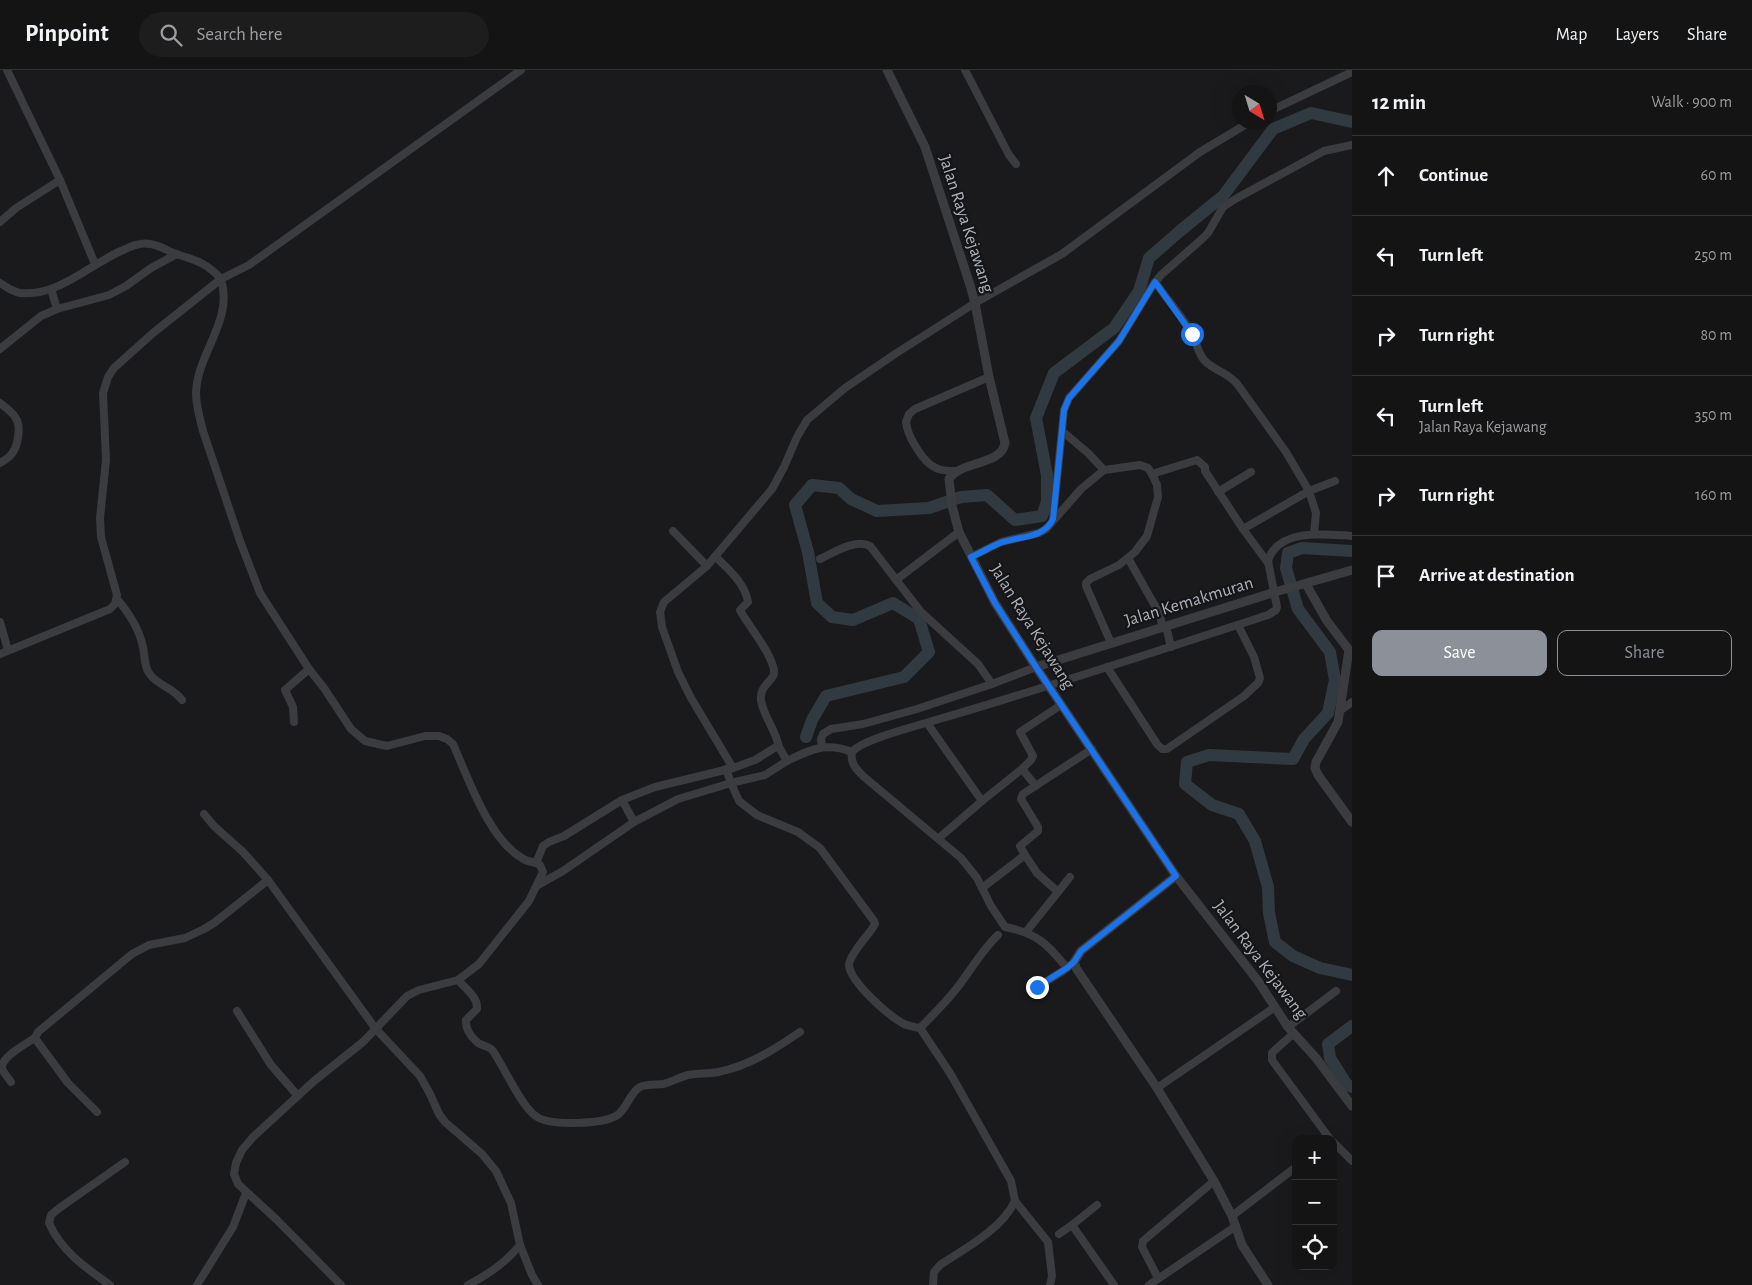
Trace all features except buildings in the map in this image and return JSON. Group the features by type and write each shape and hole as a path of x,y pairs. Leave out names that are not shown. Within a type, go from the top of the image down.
{"street":[{"path":"7,70 60,180 94,262"},
{"path":"0,654 110,609 117,599 101,537 100,518 106,460 103,393 108,377 114,368 221,279 249,266 521,70"},
{"name":"Jalan Raya Kejawang","path":"887,70 925,147 975,303 989,377 1005,443 1004,449 994,458 956,471 949,479 952,506 959,532 995,603 1036,668 1176,876 1258,981 1291,1030 1316,1058 1352,1106"},
{"path":"965,70 1004,147 1016,164"},
{"path":"1277,109 1352,72"},
{"path":"1050,1285 1052,1276 1048,1242 1014,1200 1011,1181 950,1073 920,1028 906,1024 891,1015 873,1000 852,974 849,963 875,922 820,848 798,832 757,815 739,801 730,775 678,672 662,627 660,612 664,602 715,556 772,489 797,437 807,420 818,409 844,388 975,303 1062,254 1200,152 1237,130"},
{"path":"971,557 1001,542 1039,533 1051,524 1064,410 1069,398 1119,341 1155,282 1202,239 1223,207 1317,154 1328,149 1352,145"},
{"path":"0,222 16,208 60,180"},
{"path":"0,283 19,293 51,289 80,274 94,262 139,244 150,244 202,262 212,269 221,279 224,288 224,302 219,324 200,372 196,393 198,412 216,471 250,570 260,593 309,669 351,729 365,741 387,746 425,736 447,739 453,744 484,813 497,836 523,859 538,860"},
{"path":"0,348 41,316 57,309 109,294 126,286 151,268 176,254"},
{"path":"1155,282 1190,330 1203,358 1210,365 1231,376 1286,452 1309,491 1316,513 1314,533"},
{"path":"51,289 57,309"},
{"path":"956,471 943,471 934,468 926,461 910,437 906,422 909,414 916,409 989,377"},
{"path":"0,403 16,417 18,423 18,439 14,451 10,457 0,463"},
{"path":"1062,431 1088,453 1104,470"},
{"path":"1067,968 1046,944 1026,932 1004,927 969,866 939,838 863,776 853,765 851,756 852,752 860,745 901,730 1107,667 1268,615 1276,610 1275,592 1268,563 1218,492 1205,471 1205,467 1198,460 1152,474"},
{"path":"1053,519 1064,510 1081,489 1104,470 1140,465 1148,468 1152,474 1157,485 1158,497 1151,525 1143,544 1115,568 1090,579 1086,583 1111,643"},
{"path":"1218,492 1251,472"},
{"path":"1243,528 1309,491 1335,481"},
{"path":"673,531 705,564"},
{"path":"896,580 959,532"},
{"path":"1268,563 1270,555 1285,540 1314,533 1352,536"},
{"path":"820,559 857,544 870,546 921,612 972,658 992,684"},
{"path":"715,556 735,576 747,598 748,602 740,610 762,645 774,672 763,689 761,700 779,747 787,760"},
{"path":"1128,558 1159,613 1171,645"},
{"name":"Jalan Kemakmuran","path":"1036,668 1275,592 1352,570"},
{"path":"1301,585 1350,653 1338,722 1318,756 1316,768 1318,775 1352,822"},
{"path":"117,599 129,612 133,620 142,644 147,671 160,684 176,692 182,700"},
{"path":"0,622 8,650"},
{"path":"1107,667 1157,744 1167,749 1254,689 1258,683 1260,678 1254,657 1238,625"},
{"path":"822,747 821,739 823,734 831,730 863,724 924,706 1036,668"},
{"path":"294,722 293,708 285,690 309,669"},
{"path":"1341,710 1352,702"},
{"path":"939,838 1032,760 1033,756 1020,732 1061,705"},
{"path":"927,723 982,801"},
{"path":"341,1285 277,1220 238,1184 234,1174 236,1163 242,1150 253,1137 298,1096 363,1042 374,1028 407,996 419,990 458,980 479,964 529,901 543,872 538,860 543,846 549,842 557,840 623,802 655,787 730,775 765,775 787,760 822,747 834,746 852,752"},
{"path":"538,885 563,871 632,818 730,775 779,747"},
{"path":"1058,892 1037,873 1020,846 1038,828 1021,798 1024,793 1092,749"},
{"path":"1022,769 1036,786"},
{"path":"623,802 632,818"},
{"path":"204,814 214,826 243,852 268,880 374,1028 420,1076 445,1122 482,1154 496,1171 511,1203 520,1245 538,1285"},
{"path":"982,888 1025,855"},
{"path":"1037,987 1067,968 1074,962 1081,951 1176,876"},
{"path":"1026,932 1070,877"},
{"path":"11,1082 2,1067 10,1055 35,1038 38,1032 132,954 149,945 185,938 204,929 268,880"},
{"path":"920,1028 958,988 987,946 998,935"},
{"path":"1074,962 1076,968 1157,1088 1214,1181 1232,1216 1242,1245 1268,1285"},
{"path":"458,980 477,1001 477,1009 466,1020 466,1028 479,1044 493,1051 532,1113 544,1120 590,1122 617,1116 636,1090 641,1087 664,1084 687,1076 714,1073 736,1067 776,1049 800,1032"},
{"path":"1327,1135 1272,1060 1272,1053 1291,1030 1336,991"},
{"path":"1157,1088 1275,1007"},
{"path":"236,1011 271,1065 298,1096"},
{"path":"35,1038 68,1083 97,1112"},
{"path":"1337,1146 1352,1161"},
{"path":"110,1285 78,1261 52,1232 49,1223 51,1215 58,1208 125,1162"},
{"path":"1232,1216 1292,1170"},
{"path":"1158,1278 1142,1247 1142,1241 1214,1181"},
{"path":"197,1285 233,1227 246,1193"},
{"path":"933,1285 934,1272 940,1265 1002,1222 1010,1211 1014,1200"},
{"path":"1059,1234 1096,1206"},
{"path":"1072,1225 1114,1285"},
{"path":"1149,1285 1236,1226"},
{"path":"468,1285 497,1269 520,1245"}],"waterway":[{"path":"806,737 812,720 826,696 904,677 929,652 919,619 893,603 853,620 832,617 817,603 808,552 795,505 812,485 839,488 851,499 877,511 929,508 961,497 987,495 1015,520 1042,516 1047,502 1047,475 1036,418 1054,373 1114,328 1139,291 1149,258 1223,196 1273,129 1311,113 1352,122"},
{"path":"1352,551 1302,548 1288,553 1286,568 1298,609 1330,652 1335,680 1328,713 1304,739 1293,759 1209,755 1187,762 1185,784 1212,805 1239,814 1255,841 1268,887 1269,913 1275,942 1293,956 1320,968 1352,975"},
{"path":"1352,1026 1328,1044 1330,1058 1347,1085 1352,1087"}],"route":[{"path":"1037,987 1063,972 1074,962 1081,951 1176,876 1136,818 1097,756 1046,684 995,603 971,557 1001,542 1039,533 1051,524 1064,410 1069,398 1119,341 1155,282 1192,334"}]}
